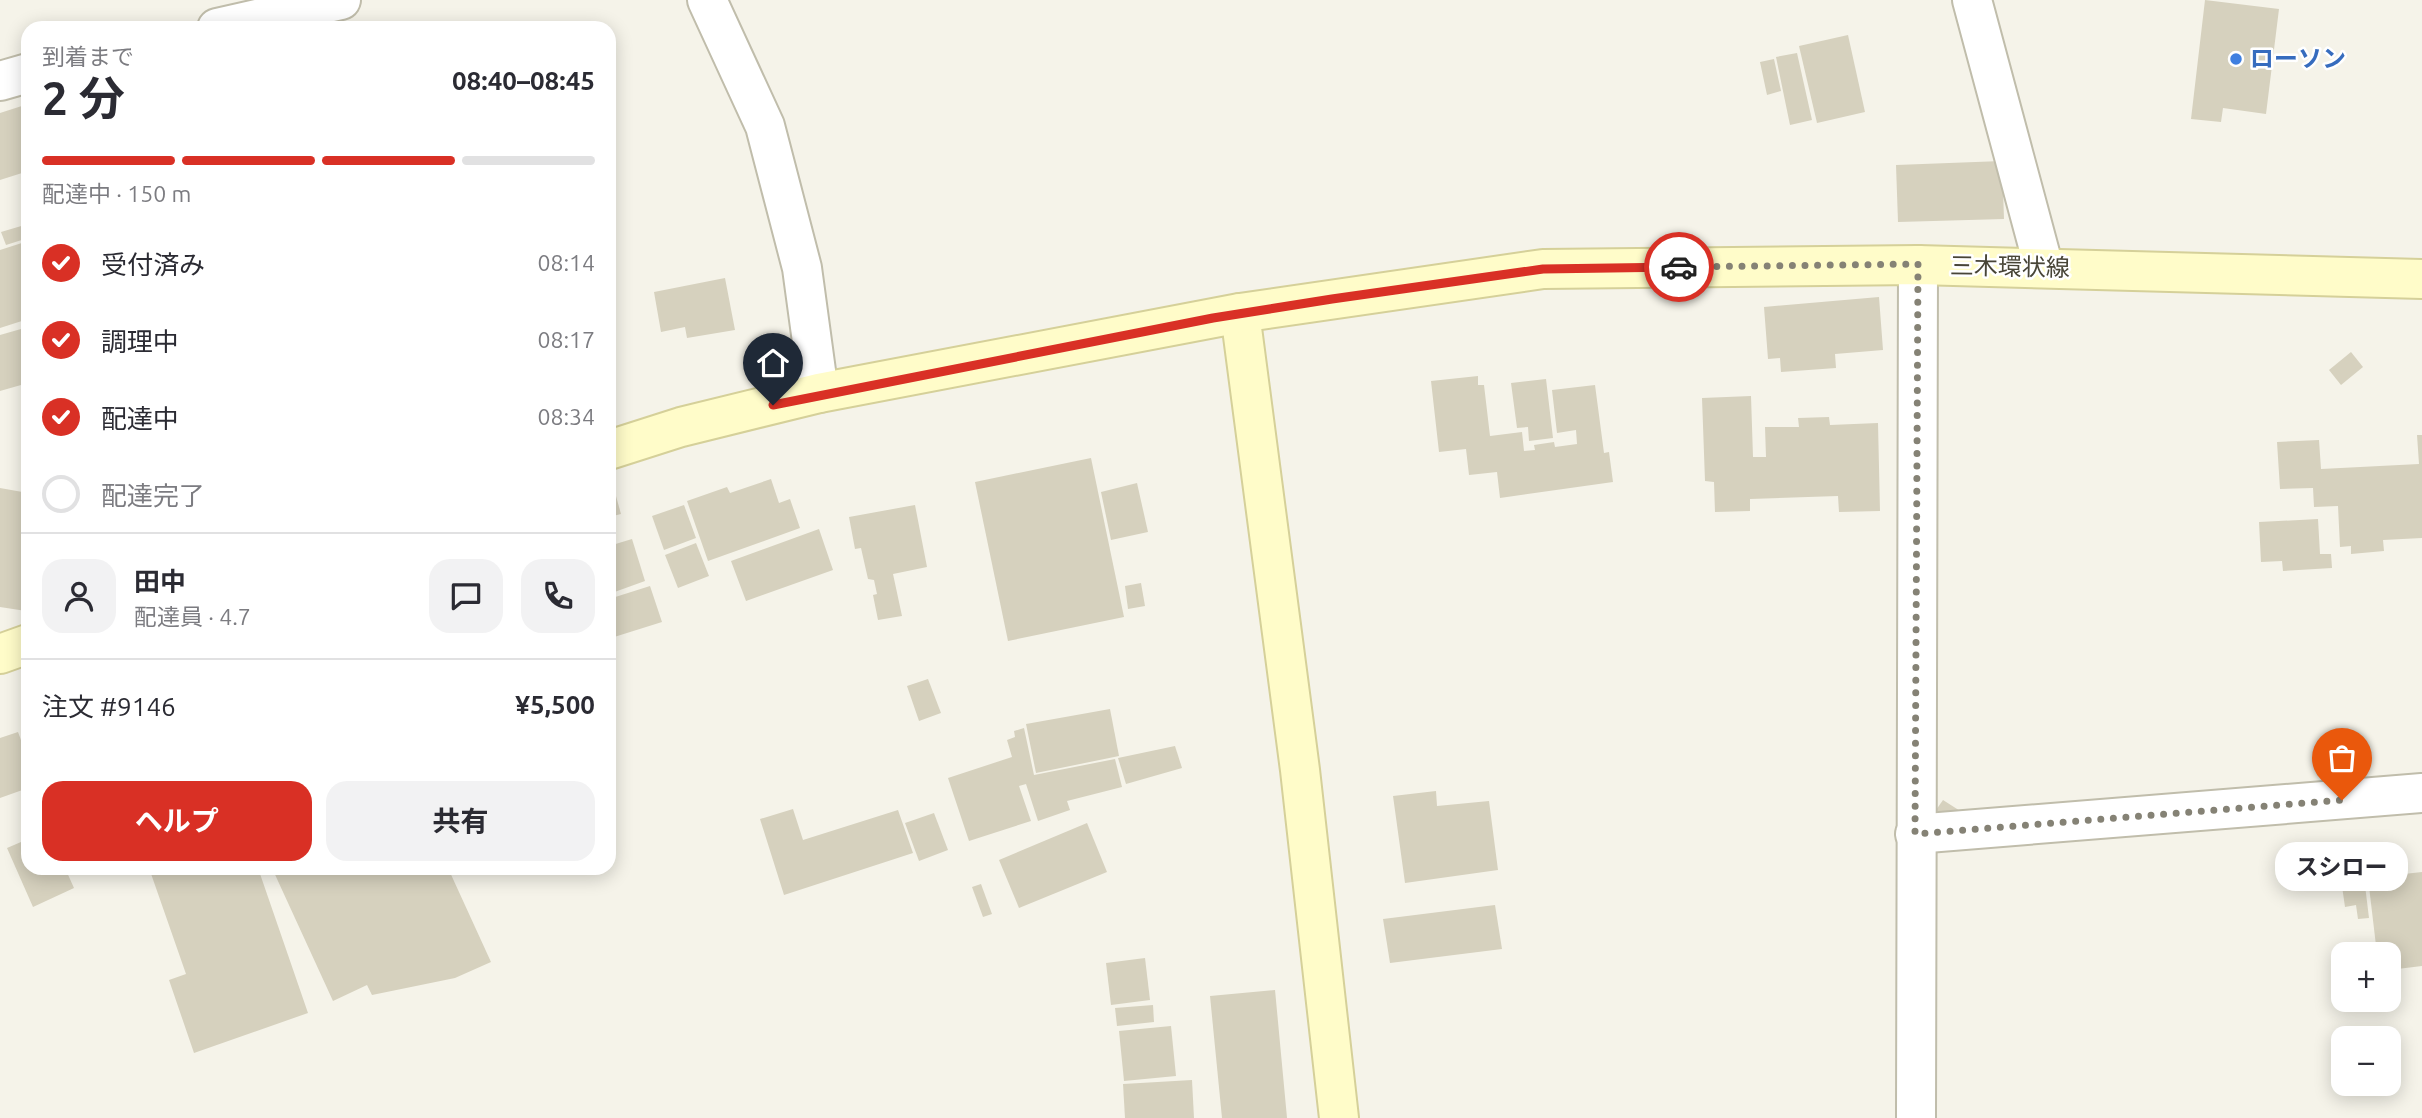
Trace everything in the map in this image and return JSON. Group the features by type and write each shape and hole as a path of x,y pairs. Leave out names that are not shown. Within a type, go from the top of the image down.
{"main road":[{"name":"三木環状線","path":"616,448 681,427 818,393 1240,313 1543,269 1918,264 2422,279"},
{"path":"1240,313 1300,770 1339,1118"},
{"path":"0,654 21,646"}],"street":[{"path":"248,21 341,0"},
{"path":"707,0 765,126 803,268 818,393"},
{"path":"1972,0 2044,268"},
{"path":"0,82 21,75"},
{"path":"1916,1118 1918,264"},
{"path":"1915,834 2422,793"}],"building":[{"name":"ローソン","path":"2205,0 2279,9 2266,114 2223,108 2221,122 2191,119"},
{"path":"1848,35 1865,112 1817,123 1799,46"},
{"path":"1797,53 1812,120 1790,125 1776,57"},
{"path":"1774,59 1781,91 1767,95 1760,62"},
{"path":"21,106 21,173 0,180 0,113"},
{"path":"2002,161 2004,219 1898,222 1896,165"},
{"path":"21,226 21,240 6,245 1,232"},
{"path":"21,243 21,321 0,328 0,250"},
{"path":"725,278 735,330 687,338 685,327 661,332 654,292"},
{"path":"1879,297 1883,350 1835,354 1836,368 1781,372 1780,358 1768,359 1764,307"},
{"path":"21,329 21,385 0,391 0,335"},
{"path":"2351,352 2363,367 2341,385 2329,370"},
{"path":"1478,376 1478,385 1484,385 1490,436 1522,432 1524,451 1535,450 1534,445 1554,442 1555,447 1577,444 1576,430 1557,433 1552,390 1595,385 1604,453 1609,452 1613,482 1500,498 1497,472 1469,475 1466,449 1439,452 1431,381"},
{"path":"1546,379 1553,438 1529,441 1528,427 1517,428 1511,383"},
{"path":"1751,396 1753,457 1766,457 1765,427 1799,427 1798,418 1829,417 1830,425 1878,423 1880,511 1839,512 1838,496 1750,499 1750,511 1715,512 1714,482 1705,481 1702,398"},
{"path":"2417,435 2422,435 2422,538 2383,540 2384,551 2351,554 2351,546 2340,547 2338,506 2314,507 2313,488 2280,489 2277,442 2319,440 2321,469 2419,464"},
{"path":"1091,458 1124,617 1008,641 975,482"},
{"path":"771,479 779,503 790,499 800,528 708,561 687,501 727,487 730,493"},
{"path":"1137,483 1148,532 1111,540 1101,492"},
{"path":"0,488 21,492 21,610 0,607"},
{"path":"616,496 621,514 616,515"},
{"path":"684,505 696,538 664,550 652,516"},
{"path":"915,505 927,567 893,574 902,616 878,620 873,595 877,594 874,580 868,579 861,548 855,549 849,517"},
{"path":"2318,519 2320,554 2331,554 2332,568 2283,571 2282,561 2261,562 2259,522"},
{"path":"819,529 833,570 746,601 731,561"},
{"path":"632,539 645,581 616,591 616,544"},
{"path":"696,543 709,576 678,588 665,555"},
{"path":"1141,583 1145,606 1128,609 1125,586"},
{"path":"650,586 662,622 616,636 616,597"},
{"path":"928,679 941,713 919,721 907,686"},
{"path":"1110,709 1119,756 1036,773 1026,724"},
{"path":"1024,728 1034,775 1115,759 1122,787 1067,801 1070,810 1038,821 1026,784 1019,786 1031,821 969,841 948,778 1012,757 1007,740 1015,737 1014,731"},
{"path":"18,732 21,740 21,790 0,798 0,738"},
{"path":"1175,746 1182,768 1126,784 1118,758"},
{"path":"1436,791 1437,806 1489,801 1498,870 1405,883 1393,796"},
{"path":"1943,800 1968,816 1961,827 1936,810"},
{"path":"793,809 803,840 898,810 913,853 784,895 760,819"},
{"path":"934,813 948,850 919,861 905,823"},
{"path":"1087,823 1107,872 1019,908 999,860"},
{"path":"21,842 21,875 68,875 74,888 33,907 7,848"},
{"path":"2422,872 2422,966 2401,969 2401,942 2376,942 2368,878"},
{"path":"151,875 260,875 308,1013 194,1053 169,980 186,974"},
{"path":"275,875 451,875 491,962 455,978 372,995 367,985 333,1001"},
{"path":"2364,877 2369,918 2358,919 2356,905 2345,907 2342,886 2346,886 2345,879"},
{"path":"981,884 992,914 983,917 972,887"},
{"path":"1495,905 1502,949 1390,963 1383,919"},
{"path":"1145,958 1150,1000 1111,1005 1106,963"},
{"path":"1275,990 1287,1118 1222,1118 1210,996"},
{"path":"1153,1005 1154,1022 1117,1026 1115,1008"},
{"path":"1171,1026 1176,1076 1124,1081 1119,1031"},
{"path":"1192,1080 1194,1118 1125,1118 1123,1084"}],"way so far":[{"path":"1679,267 1918,264 1915,834 2342,800"}],"place":[{"name":"ローソン","path":"2236,59"},
{"name":"スシロー","path":"2342,800"}],"route":[{"path":"773,405 818,393 1240,313 1543,269 1679,267"}]}
